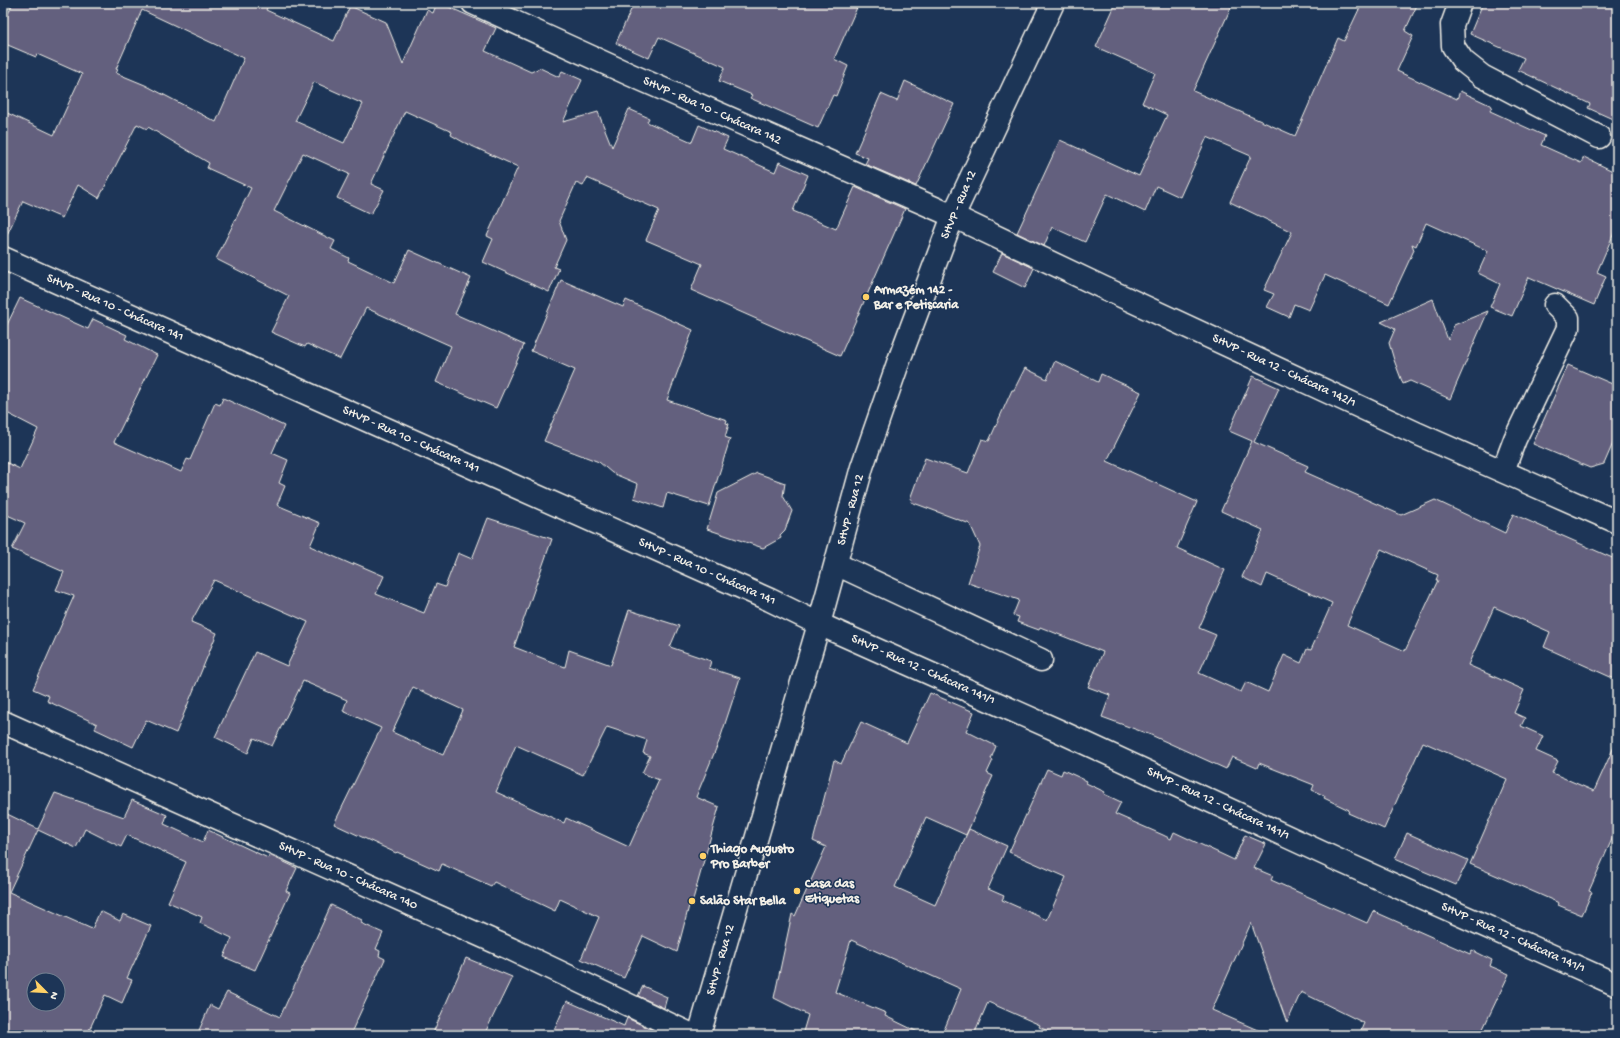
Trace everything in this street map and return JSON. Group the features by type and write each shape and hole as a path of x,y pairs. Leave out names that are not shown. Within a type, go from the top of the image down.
{"street":[{"name":"SHVP - Rua 10 - Chácara 142","path":"473,3 631,75 953,216"},
{"name":"SHVP - Rua 12","path":"699,1035 819,624 862,467 898,364 953,216 1053,3"},
{"path":"1460,3 1452,25 1453,46 1463,61 1482,76 1599,138"},
{"name":"SHVP - Rua 12 - Chácara 142/1","path":"953,216 1130,301 1416,433 1617,522"},
{"name":"SHVP - Rua 10 - Chácara 141","path":"3,258 770,600 819,624"},
{"path":"1503,471 1515,439 1568,328 1568,318 1555,305"},
{"path":"836,564 1041,660"},
{"name":"SHVP - Rua 12 - Chácara 141/1","path":"819,624 1059,731 1340,861 1617,985"},
{"name":"SHVP - Rua 10 - Chácara 140","path":"3,722 511,949 692,1035"}],"building":[{"path":"13,3 269,3 266,10 334,41 350,6 386,22 403,64 427,10 433,13 437,3 440,3 496,28 485,51 531,72 540,68 559,77 562,71 582,80 563,122 598,112 612,147 629,109 649,118 647,122 692,142 699,125 728,138 723,149 775,172 779,162 808,175 793,211 836,229 855,187 905,209 840,356 691,290 702,264 646,240 659,210 587,178 583,186 576,183 559,221 566,240 554,267 559,269 549,292 483,262 493,239 487,236 518,167 463,142 451,135 452,132 405,111 371,184 384,190 371,214 337,198 349,174 303,153 274,211 335,241 331,249 349,258 348,261 394,283 409,250 471,278 455,314 524,345 496,408 436,382 451,346 366,308 340,359 307,344 305,347 271,332 289,296 216,259 251,188 207,168 209,163 148,127 147,129 137,124 99,198 78,185 62,218 23,201 3,243 3,111 54,135 82,74 37,54 36,57 3,43 3,25","holes":["142,10 244,58 216,122 145,85 116,73 118,70 116,69","314,82 363,104 344,143 295,121"]},
{"path":"634,3 859,3 834,59 848,66 836,96 833,95 818,128 750,98 752,95 719,81 725,67 659,37 649,58 616,43"},
{"path":"1116,3 1233,3 1193,91 1295,136 1338,38 1344,41 1362,3 1418,3 1405,31 1413,36 1397,71 1457,99 1460,91 1492,106 1490,111 1545,136 1541,145 1581,163 1584,157 1617,173 1617,226 1597,272 1606,276 1594,305 1529,277 1512,316 1490,307 1500,284 1478,273 1488,251 1426,223 1416,246 1412,244 1414,250 1389,304 1325,275 1309,310 1294,304 1289,317 1267,307 1274,294 1264,290 1292,232 1230,202 1251,156 1207,137 1180,197 1156,186 1145,212 1107,194 1085,242 1052,227 1044,246 1017,233 1060,140 1139,176 1167,115 1142,103 1155,73 1096,47"},
{"path":"1483,3 1617,3 1617,121 1588,108 1590,104 1518,70 1524,58 1470,34"},
{"path":"905,81 954,104 916,186 865,164 868,158 855,153 881,94 897,101"},
{"path":"1002,253 1034,268 1025,288 993,272"},
{"path":"561,280 623,307 626,300 693,330 667,400 727,420 726,423 729,424 725,437 730,439 709,506 667,493 663,508 634,498 638,484 612,473 599,462 544,441 575,370 531,351"},
{"path":"20,298 88,329 93,319 127,335 125,339 157,355 114,442 181,472 187,459 190,460 215,403 220,405 223,398 284,426 272,453 288,460 279,483 285,486 277,505 320,523 310,546 353,565 354,563 384,576 376,594 424,613 436,584 445,587 458,553 472,559 488,518 552,539 514,647 565,667 569,650 611,665 629,610 679,626 670,647 711,661 709,668 740,678 720,739 696,797 719,807 692,903 690,902 677,952 643,936 624,978 581,959 599,917 560,899 555,911 494,882 491,886 442,864 439,871 334,824 381,728 343,711 347,700 303,681 272,746 254,738 248,753 215,737 255,652 287,666 308,622 214,580 191,622 217,633 176,733 146,720 133,747 95,729 97,724 47,701 49,696 33,689 74,596 56,590 64,572 12,549 25,523 3,513 3,461 20,469 38,429 3,411 3,333","holes":["413,687 463,710 443,755 392,732","607,727 647,740 643,753 650,756 642,773 659,780 629,847 566,818 564,823 496,792 516,745 583,775"]},
{"path":"1433,299 1448,340 1454,325 1488,311 1450,399 1410,381 1403,384 1389,343 1395,329 1381,322"},
{"path":"1055,361 1098,382 1101,374 1141,392 1107,461 1197,502 1177,548 1225,570 1199,628 1216,635 1199,673 1241,692 1246,682 1268,692 1284,655 1301,663 1307,649 1311,650 1332,603 1267,574 1262,587 1242,577 1263,530 1221,511 1252,441 1229,431 1253,376 1279,388 1254,442 1308,466 1305,472 1401,515 1435,500 1505,533 1513,514 1617,560 1617,680 1544,647 1550,632 1494,607 1468,665 1524,690 1514,713 1525,718 1521,726 1543,736 1536,751 1558,761 1552,773 1594,791 1617,740 1617,828 1589,891 1592,892 1582,915 1558,905 1559,903 1470,864 1507,779 1423,742 1384,829 1348,813 1349,810 1324,798 1325,796 1312,790 1314,785 1259,763 1257,768 1232,757 1226,769 1151,735 1102,717 1110,695 1088,687 1103,652 1040,627 1039,630 1017,622 1019,617 1013,615 1019,600 968,583 980,546 970,524 911,502 912,499 910,499 925,458 968,473 982,439 989,441 1012,390 1014,390 1025,368 1047,379","holes":["1381,549 1438,575 1436,580 1438,580 1405,651 1347,625"]},
{"path":"1568,365 1617,386 1617,434 1604,464 1590,468 1533,444"},
{"path":"757,473 785,483 783,496 792,511 785,530 780,535 781,538 763,548 707,529 718,493"},
{"path":"930,693 974,712 966,731 996,746 991,759 993,760 987,773 993,776 966,835 926,817 895,887 935,905 969,829 1007,846 988,889 1004,896 1002,900 1047,920 1066,877 1009,852 1047,769 1061,775 1063,770 1087,781 1086,783 1121,802 1115,814 1171,839 1174,832 1234,860 1245,835 1266,844 1254,868 1273,876 1271,880 1367,923 1373,911 1470,954 1472,950 1492,960 1490,966 1509,974 1480,1035 1359,1035 1364,1023 1301,992 1287,1023 1251,923 1212,1010 1269,1035 1057,1035 1039,1027 1040,1025 988,1002 974,1035 942,1035 961,989 851,940 835,992 886,1013 885,1016 924,1035 802,1035 808,1015 774,998 792,914 795,916 826,847 813,841 834,760 841,764 861,722 907,743"},
{"path":"55,793 124,817 132,800 167,815 164,824 203,842 208,830 268,858 269,855 297,868 286,891 290,893 255,970 224,957 232,938 200,923 202,917 168,902 186,862 127,835 121,847 85,829 76,848 38,830 9,892 92,929 100,911 120,921 123,914 151,926 127,978 132,980 122,1003 105,995 87,1035 3,1035 3,812 38,829"},
{"path":"1407,833 1468,860 1456,885 1395,859"},
{"path":"331,905 362,920 361,923 383,933 376,949 380,951 379,956 385,959 350,1035 197,1035 210,1005 218,1009 227,992 280,1017"},
{"path":"466,958 512,977 484,1035 432,1035"},
{"path":"643,986 667,997 664,1008 638,996"},
{"path":"567,1001 624,1026 627,1018 657,1032 655,1035 552,1035"}],"place":[{"name":"Armazém 142 - Bar e Petiscaria","path":"866,297"},
{"name":"Thiago Augusto Pro Barber","path":"703,856"},
{"name":"Casa das Etiquetas","path":"797,891"},
{"name":"Salão Star Bella","path":"692,901"}]}
